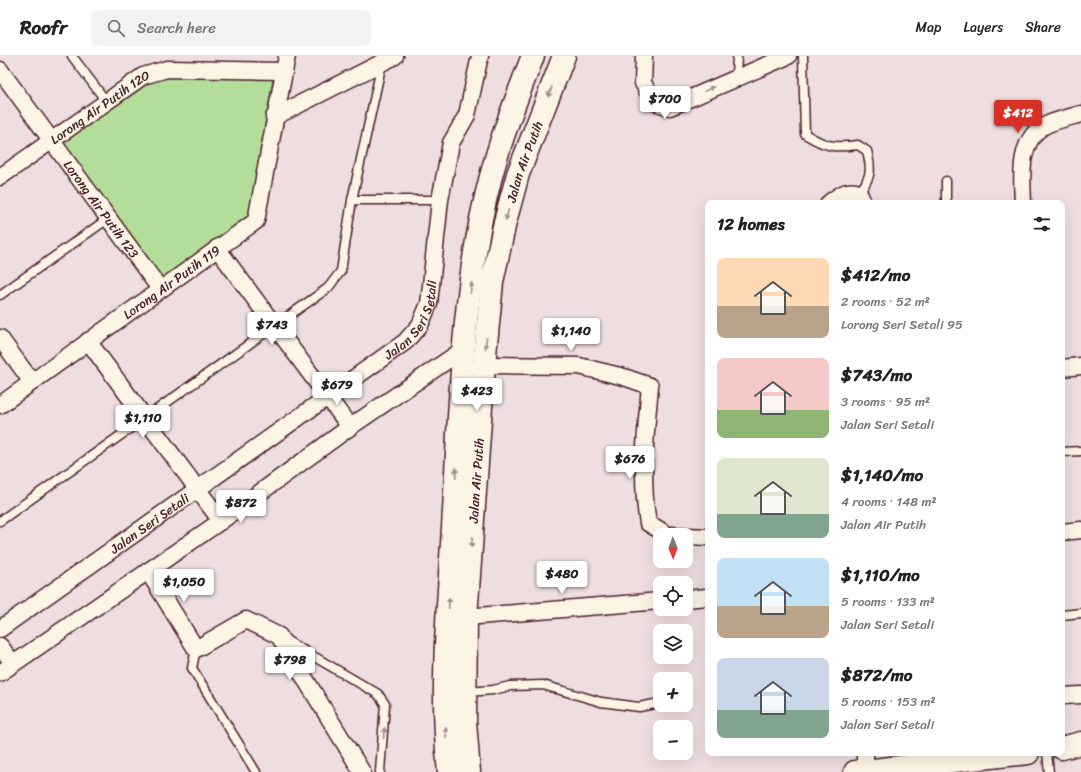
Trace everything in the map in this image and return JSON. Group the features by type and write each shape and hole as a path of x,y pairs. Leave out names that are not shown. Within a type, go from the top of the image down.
{"street":[{"name":"Jalan Seri Setali","path":"0,629 404,342 420,325 429,304 440,200 452,143 467,115 480,56"},
{"path":"516,56 522,84"},
{"name":"Jalan Air Putih","path":"449,772 445,724 448,617 464,349 479,227 490,180 503,135 533,56"},
{"name":"Jalan Air Putih","path":"469,772 466,750 464,692 466,617 484,365 492,282 505,222 518,174 564,56"},
{"path":"644,56 642,82 654,102 670,107 736,77 788,56"},
{"path":"274,117 387,58"},
{"name":"Lorong Air Putih 120","path":"0,177 143,76 167,69 285,64"},
{"name":"Lorong Air Putih 119","path":"0,405 256,221 285,64"},
{"name":"Lorong Air Putih 123","path":"0,70 160,289"},
{"path":"1023,200 1022,164 1027,146 1033,135 1042,128 1055,122 1081,114"},
{"path":"834,200 847,191 861,198"},
{"path":"217,248 350,427"},
{"path":"0,338 32,382"},
{"path":"88,341 220,521"},
{"path":"0,673 220,521 350,427 464,349"},
{"path":"484,365 578,366 624,377 650,386 644,458 644,499 648,523 657,528"},
{"path":"1065,368 1081,366"},
{"path":"1065,532 1081,530"},
{"path":"693,536 705,537"},
{"path":"148,571 196,649 246,620 279,636 362,772"},
{"path":"693,598 705,597"},
{"path":"466,617 653,602"},
{"path":"0,646 13,663"},
{"path":"1065,696 1081,695"},
{"path":"1065,747 1081,744"},
{"path":"862,765 986,756"}],"lane":[{"path":"72,56 106,101"},
{"path":"736,77 737,56"},
{"path":"803,56 805,134 820,144 836,148 858,145 867,151 871,168 861,198"},
{"path":"0,521 144,417 328,288 341,272 352,200 387,58"},
{"path":"946,180 946,200"},
{"path":"352,200 440,200"},
{"path":"0,294 108,218"},
{"path":"1065,452 1081,450"},
{"path":"1065,615 1081,613"},
{"path":"279,636 378,694 385,704 380,772"},
{"path":"196,649 192,668 256,772"},
{"path":"464,692 493,690 510,686 543,686 601,702 639,707 653,704"},
{"path":"1047,756 1049,772"}],"green space":[{"path":"156,78 273,78 249,216 160,280 62,144"}]}
